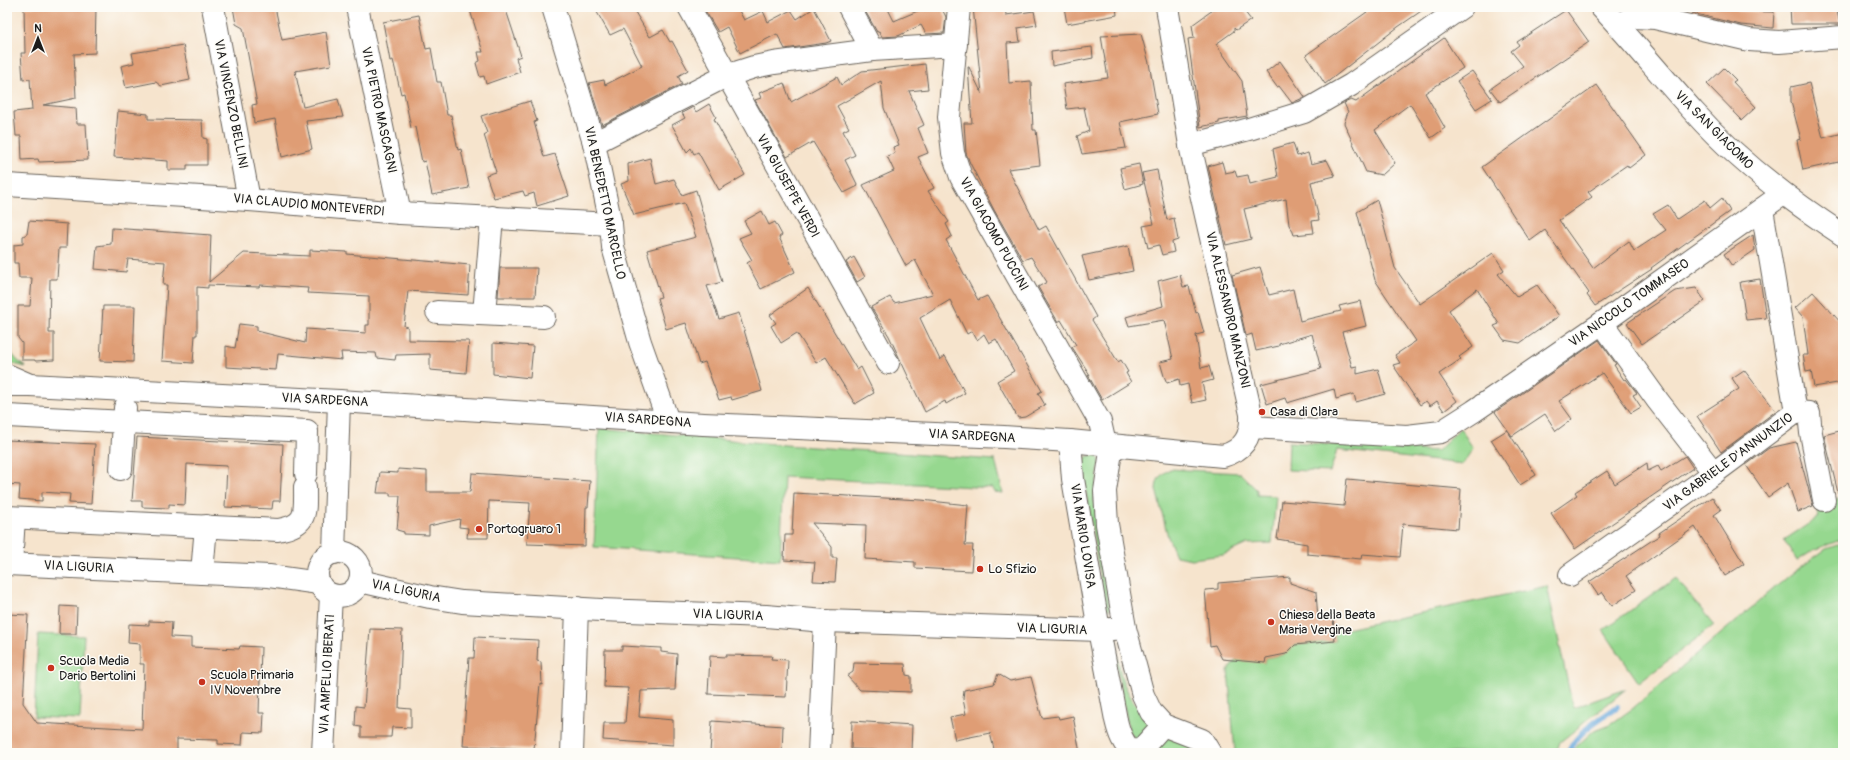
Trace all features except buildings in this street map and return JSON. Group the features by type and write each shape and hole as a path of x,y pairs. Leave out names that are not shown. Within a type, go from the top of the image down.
{"street":[{"name":"VIA VINCENZO BELLINI","path":"213,7 249,200"},
{"name":"VIA PIETRO MASCAGNI","path":"357,7 400,213"},
{"name":"VIA BENEDETTO MARCELLO","path":"553,7 594,143 611,224 612,247 640,342 668,421"},
{"name":"VIA GIUSEPPE VERDI","path":"689,7 726,76 888,363"},
{"path":"849,7 872,50"},
{"name":"VIA GIACOMO PUCCINI","path":"959,7 950,117 953,153 961,177 1100,422 1108,444"},
{"name":"VIA ALESSANDRO MANZONI","path":"1167,7 1190,145 1247,393 1252,427"},
{"path":"1190,145 1304,112 1351,85 1462,7"},
{"name":"VIA SAN GIACOMO","path":"1601,7 1618,24 1694,113 1743,161 1783,194 1843,235"},
{"path":"1618,24 1634,17 1655,18 1749,40 1780,42 1843,36"},
{"path":"594,143 726,76 774,63 872,50 956,46"},
{"name":"VIA CLAUDIO MONTEVERDI","path":"7,185 249,200 400,213 611,224"},
{"name":"VIA NICCOLÒ TOMMASEO","path":"1252,427 1407,436 1441,432 1602,323 1783,194"},
{"name":"VIA GABRIELE D'ANNUNZIO","path":"1570,575 1714,473 1796,412 1762,209"},
{"path":"484,314 492,217"},
{"path":"437,312 544,317"},
{"path":"1602,323 1658,401 1714,473"},
{"name":"VIA SARDEGNA","path":"7,375 30,385"},
{"name":"VIA SARDEGNA","path":"7,385 339,401 668,421 1070,441 1223,456 1234,453 1243,445 1252,427"},
{"path":"121,469 126,390"},
{"path":"334,553 339,401"},
{"path":"1796,412 1809,413 1811,433 1824,500"},
{"path":"7,416 307,431 304,516 298,524 289,528 278,530 11,517 9,564"},
{"name":"VIA MARIO LOVISA","path":"1070,441 1073,479 1098,630 1119,733 1128,748 1134,753"},
{"name":"VIA MARIO LOVISA","path":"1108,444 1105,508 1125,628 1143,695 1151,712 1163,725 1202,740 1210,753"},
{"path":"202,573 206,526"},
{"path":"334,553 347,554 357,562 362,574 360,581 357,588 345,596 325,589 317,572 318,565 327,555 334,553"},
{"name":"VIA LIGURIA","path":"9,564 268,576 325,589"},
{"name":"VIA LIGURIA","path":"360,581 430,597 462,602 601,610 766,616 825,621 1098,630"},
{"name":"VIA AMPELIO IBERATI","path":"323,753 325,589"},
{"path":"572,753 577,608"},
{"path":"818,753 825,621"},
{"path":"1098,630 1125,628"},
{"path":"1145,753 1146,744 1163,725"}],"green space":[{"path":"7,340 13,355 26,367 14,364 7,358"},
{"path":"599,428 785,445 995,460 1003,493 994,492 993,488 784,477 780,560 594,547"},
{"path":"1460,428 1473,448 1463,464 1337,450 1330,472 1288,470 1289,442 1438,451"},
{"path":"1096,455 1100,460 1094,500 1110,609 1105,610 1082,467 1083,460 1088,456"},
{"path":"1170,469 1240,473 1257,490 1257,495 1276,496 1272,543 1247,544 1223,555 1192,559 1176,556 1168,537 1156,489 1157,482 1160,477"},
{"path":"1843,496 1843,539 1814,550 1797,561 1784,540 1819,517 1817,508"},
{"path":"1843,543 1843,753 1573,753 1573,750 1592,732 1608,726 1632,709 1790,575 1826,549"},
{"path":"1676,578 1714,625 1639,683 1603,630"},
{"path":"1547,586 1573,708 1626,689 1560,742 1556,753 1235,753 1228,670 1241,655 1265,663 1266,658 1286,654 1295,645 1335,641 1334,626 1346,629"},
{"path":"38,634 84,636 80,719 34,717"},
{"path":"1110,634 1114,635 1121,675 1127,690 1140,711 1156,730 1140,746 1129,731"},
{"path":"1163,735 1197,747 1196,753 1159,753 1156,745"}],"waterway":[{"path":"1568,753 1582,733 1617,707"}],"place":[{"name":"Casa di Clara","path":"1262,412"},
{"name":"Portogruaro 1","path":"479,529"},
{"name":"Lo Sfizio","path":"980,569"},
{"name":"Chiesa della Beata Maria Vergine","path":"1271,622"},
{"name":"Scuola Media Dario Bertolini","path":"51,668"},
{"name":"Scuola Primaria IV Novembre","path":"202,682"}]}
